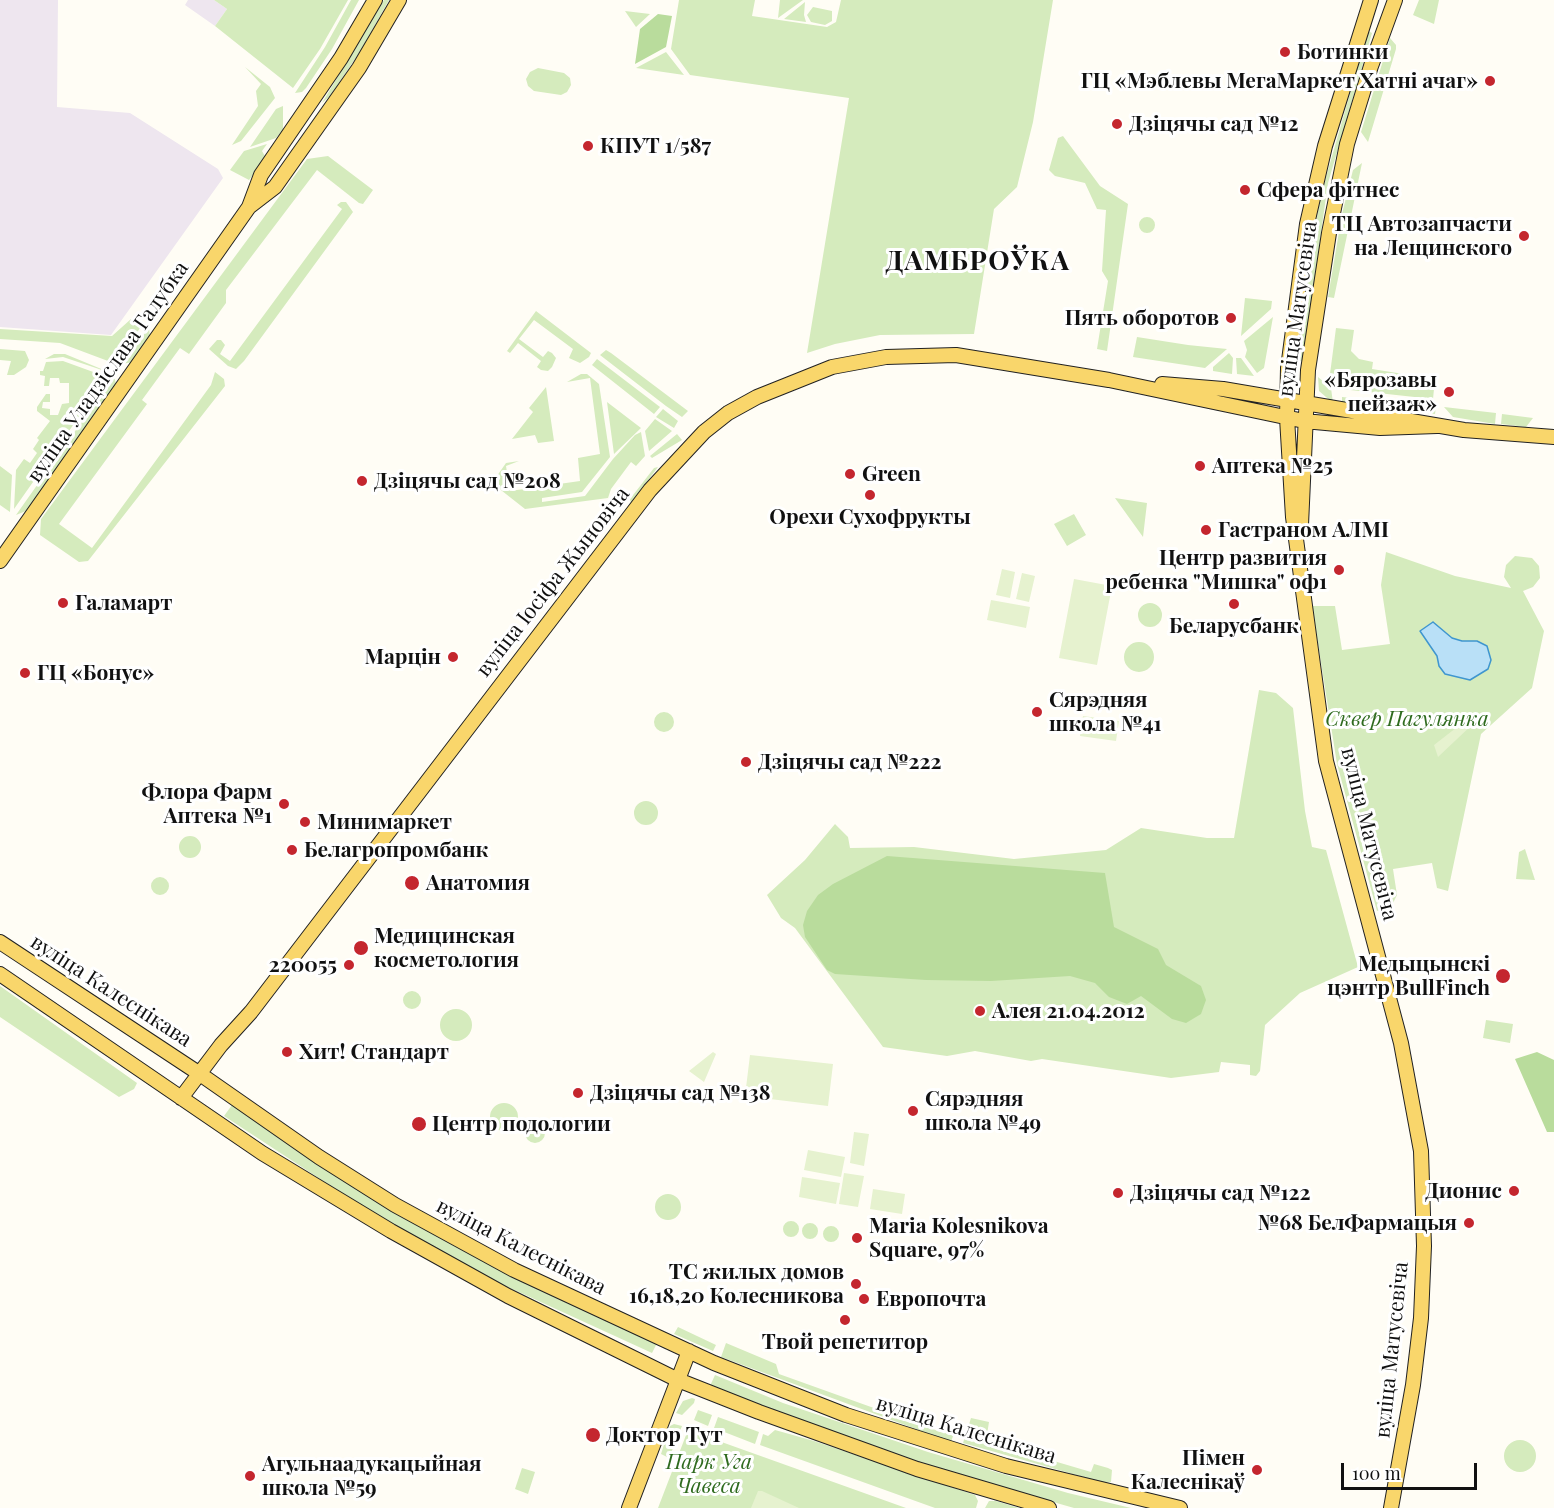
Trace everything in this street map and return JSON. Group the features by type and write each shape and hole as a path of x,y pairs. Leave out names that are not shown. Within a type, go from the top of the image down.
{"main road":[{"name":"вуліца Уладзіслава Галубка","path":"0,561 249,207 261,175 341,58 375,0"},
{"name":"вуліца Уладзіслава Галубка","path":"249,207 275,187 359,68 399,0"},
{"name":"вуліца Матусевіча","path":"1371,0 1329,135 1307,224 1288,368 1287,418 1293,518 1314,687 1326,761 1406,1061 1421,1151 1424,1246 1421,1318 1413,1385 1391,1508"},
{"name":"вуліца Матусевіча","path":"1300,561 1304,421 1308,370 1337,191 1364,87 1395,0"},
{"name":"вуліца Іосіфа Жыновіча","path":"181,1098 251,1011 650,490 718,420 757,397 814,372 886,357 956,355 1109,380 1304,421 1380,428 1437,426"},
{"name":"вуліца Іосіфа Жыновіча","path":"1109,380 1223,389 1437,426"},
{"path":"1437,426 1496,434 1554,437"},
{"name":"вуліца Калеснікава","path":"0,942 200,1074 319,1157 395,1205 514,1270 773,1388 846,1415 1006,1466 1180,1508"},
{"path":"0,974 262,1153 391,1231 508,1296 678,1380 865,1451 986,1491 1049,1508"},
{"path":"629,1508 689,1351"}],"shaded area":[{"path":"0,0 58,0 57,107 130,113 218,169 223,178 111,335 0,327"},
{"path":"188,0 214,0 227,9 215,26 185,5"}],"green space":[{"path":"214,0 348,0 320,49 293,88 215,26 227,9"},
{"path":"351,0 359,0 332,49 306,88 302,92 295,93 325,47"},
{"path":"384,0 389,0 361,50 330,96 322,103"},
{"path":"679,0 755,0 752,16 827,27 836,22 841,0 1053,0 1033,122 1017,187 994,209 974,334 880,335 835,344 807,353 849,98 690,75 671,49"},
{"path":"780,0 803,0 778,18"},
{"path":"1419,0 1439,0 1434,24 1413,15"},
{"path":"805,2 806,22 784,19"},
{"path":"813,7 832,11 832,21 825,25 811,22 807,15"},
{"path":"625,11 650,14 636,27"},
{"path":"658,14 672,16 666,47 635,64 640,29"},
{"path":"1368,31 1372,33 1328,183 1303,361 1298,361 1312,242 1322,191"},
{"path":"1390,38 1396,45 1396,49 1368,142 1361,132"},
{"path":"666,52 684,75 636,68"},
{"path":"245,67 270,87 275,98 241,141 232,145 258,106 256,91 261,84"},
{"path":"538,68 564,73 570,78 571,85 567,92 561,95 534,91 528,86 526,79 530,72"},
{"path":"283,106 283,130 276,138 250,147 276,109"},
{"path":"1063,136 1100,186 1128,204 1107,351 1097,349 1108,281 1102,271 1106,210 1097,209 1085,183 1055,176 1049,170 1058,138"},
{"path":"267,144 262,151 266,158 249,180 230,170 244,151"},
{"path":"328,156 373,190 363,204 359,203 317,170 226,290 226,303 189,354 180,348 142,400 147,404 59,524 92,548 211,385 215,372 224,379 225,386 88,561 79,562 40,535 41,519 307,159"},
{"path":"1362,163 1334,298 1328,297 1342,214 1353,170"},
{"path":"346,202 353,212 244,361 236,369 228,366 209,349 217,340 221,340 225,345 220,354 230,361 342,209 337,205"},
{"path":"1147,217 1155,225 1147,233 1139,225"},
{"path":"1245,298 1272,301 1271,309 1241,336"},
{"path":"536,311 591,353 589,357 580,363 569,358 573,349 534,320 519,339 543,357 548,351 552,353 556,358 552,367 548,371 541,370 537,367 541,361 518,343 510,353 507,351"},
{"path":"1273,317 1264,368 1257,373 1245,357 1247,350 1244,341"},
{"path":"131,319 142,325 116,364 60,343 0,339 0,329 112,336"},
{"path":"149,327 150,338 133,362 122,364"},
{"path":"1336,328 1354,330 1351,351 1359,359 1373,362 1372,369 1435,379 1433,399 1341,389 1330,374"},
{"path":"1137,337 1227,349 1205,368 1133,357"},
{"path":"0,349 25,351 29,360 26,367 14,375 7,375 11,361 0,360"},
{"path":"606,350 688,411 682,417 666,406 600,355"},
{"path":"1229,353 1233,358 1232,374 1213,371 1213,367"},
{"path":"54,354 65,354 111,373 63,357 45,359"},
{"path":"1236,358 1241,358 1254,376 1237,374"},
{"path":"597,359 660,407 654,414 592,365"},
{"path":"63,361 107,377 14,509 16,470 24,459 30,463 37,453 33,449 39,440 37,438 50,421 37,411 37,407 46,394 50,394 50,402 43,402 42,408 50,409 50,415 58,415 62,404 69,403 69,383 60,383 59,378 50,378 49,386 44,386 45,376 40,375 46,362"},
{"path":"581,374 587,374 599,384 610,457 582,492 542,498 542,502 585,496 613,459 635,435 641,432 645,456 636,466 631,462 611,489 608,498 525,509 492,483 506,463 519,461 506,466 510,491 580,481 578,458 600,454 590,378 567,382"},
{"path":"114,376 116,384 26,511 16,515"},
{"path":"1318,377 1331,388 1333,403 1319,391"},
{"path":"546,387 554,441 538,443 535,435 512,439 533,412 529,408"},
{"path":"1342,397 1436,406 1435,414 1342,405"},
{"path":"607,402 641,428 614,454"},
{"path":"1444,407 1496,413 1495,424 1453,417"},
{"path":"663,409 678,421 674,428 656,417"},
{"path":"1502,414 1533,418 1526,427 1501,424"},
{"path":"655,419 672,431 649,451 645,431"},
{"path":"677,434 682,440 652,458 650,456"},
{"path":"0,466 12,475 10,512 0,505"},
{"path":"658,467 631,503 630,499 654,468"},
{"path":"1115,498 1147,503 1143,537"},
{"path":"1074,514 1086,535 1067,546 1054,524"},
{"name":"Сквер Пагулянка","path":"1386,552 1455,576 1511,588 1504,577 1506,565 1515,556 1532,558 1539,566 1540,578 1533,587 1523,591 1544,631 1532,688 1481,734 1448,891 1437,888 1432,863 1393,869 1397,895 1391,907 1377,911 1337,764 1312,606 1335,606 1342,650 1390,644 1381,585"},
{"path":"1002,569 1015,572 1010,598 996,595"},
{"path":"1022,573 1035,576 1029,602 1016,599"},
{"path":"1074,579 1112,586 1097,665 1059,658"},
{"path":"991,600 1030,607 1026,628 987,620"},
{"path":"1150,603 1155,604 1161,610 1161,620 1155,626 1150,627 1145,626 1139,620 1138,615 1139,610 1145,604"},
{"path":"1139,642 1150,646 1154,657 1150,668 1139,672 1128,668 1124,657 1128,646"},
{"path":"1259,690 1276,693 1293,708 1305,811 1312,847 1326,850 1358,967 1300,993 1265,1025 1260,1071 1256,1076 1250,1075 1250,1065 1221,1062 1219,1072 1171,1078 1042,1059 1031,1061 975,1051 947,1056 883,1047 795,928 781,918 767,895 805,860 835,824 848,837 850,848 914,847 1014,859 1106,850 1141,828 1207,838 1234,838"},
{"path":"664,712 671,715 674,722 671,729 664,732 657,729 654,722 657,715"},
{"path":"1083,716 1119,721 1116,741 1080,736"},
{"path":"1470,717 1474,723 1438,757 1434,745"},
{"path":"646,801 654,805 658,813 654,821 646,825 638,821 634,813 638,805"},
{"path":"190,836 198,839 201,847 198,855 190,858 182,855 179,847 182,839"},
{"path":"1525,849 1535,880 1516,879 1519,852"},
{"path":"887,856 1105,873 1114,927 1158,949 1166,965 1201,986 1206,1000 1201,1014 1186,1023 1172,1019 1141,996 1127,1004 1109,997 1095,983 1070,976 991,981 926,980 835,974 827,970 805,937 803,925 807,911 818,895 833,884"},
{"path":"160,877 166,880 169,886 166,892 160,895 154,892 151,886 154,880"},
{"path":"0,986 137,1083 134,1089 119,1097 0,1017"},
{"path":"412,991 418,994 421,1000 418,1006 412,1009 406,1006 403,1000 406,994"},
{"path":"456,1009 468,1013 472,1025 468,1037 456,1041 444,1037 440,1025 444,1013"},
{"path":"1486,1020 1513,1024 1510,1043 1483,1038"},
{"path":"713,1052 716,1054 704,1082 689,1071"},
{"path":"1537,1052 1554,1060 1554,1132 1547,1132 1515,1059"},
{"path":"750,1055 833,1064 828,1106 745,1096"},
{"path":"504,1103 514,1107 518,1117 514,1127 504,1131 494,1127 490,1117 494,1107"},
{"path":"232,1105 348,1182 657,1343 652,1353 497,1282 369,1211 224,1116"},
{"path":"535,1123 542,1126 545,1133 542,1140 535,1143 528,1140 525,1133 528,1126"},
{"path":"854,1132 869,1134 864,1166 850,1163"},
{"path":"808,1150 845,1157 841,1177 804,1170"},
{"path":"844,1173 864,1176 858,1207 839,1204"},
{"path":"802,1177 840,1183 836,1204 799,1197"},
{"path":"873,1189 905,1194 902,1214 870,1209"},
{"path":"668,1194 678,1197 681,1207 678,1217 668,1220 658,1217 655,1207 658,1197"},
{"path":"791,1221 797,1223 799,1229 797,1235 791,1237 785,1235 783,1229 785,1223"},
{"path":"810,1223 816,1225 818,1231 816,1237 810,1239 804,1237 802,1231 804,1225"},
{"path":"831,1226 837,1228 839,1234 837,1240 831,1242 825,1240 823,1234 825,1228"},
{"path":"678,1327 716,1345 713,1351 674,1334"},
{"path":"726,1343 776,1364 779,1374 938,1431 942,1422 956,1427 951,1442 721,1357"},
{"path":"715,1375 783,1403 928,1452 1068,1493 1131,1508 1074,1508 921,1464 710,1386"},
{"path":"695,1399 694,1403 682,1415 676,1413 683,1401"},
{"path":"698,1410 712,1415 708,1426 694,1420"},
{"path":"718,1417 759,1432 755,1444 714,1428"},
{"path":"971,1418 989,1422 986,1441 1091,1472 1094,1464 1108,1468 1112,1470 1111,1482 1105,1483 963,1443"},
{"path":"674,1424 682,1426 669,1458 661,1454 670,1426"},
{"name":"Парк Уга Чавеса","path":"688,1430 906,1508 658,1508"},
{"path":"775,1430 975,1495 978,1501 976,1508 935,1508 760,1445 763,1434 768,1436"},
{"path":"1520,1440 1532,1444 1536,1456 1532,1468 1520,1472 1508,1468 1504,1456 1508,1444"},
{"path":"522,1468 535,1472 528,1494 515,1489"},
{"path":"758,1491 762,1491 799,1508 751,1508"},
{"path":"989,1501 996,1501 1019,1508 985,1508"}],"water":[{"path":"1433,622 1452,638 1477,641 1487,646 1491,660 1488,669 1470,680 1445,674 1439,666 1437,656 1420,631"}],"place":[{"name":"Ботинки","path":"1285,52"},
{"name":"ГЦ «Мэблевы МегаМаркет Хатні ачаг»","path":"1490,81"},
{"name":"Дзіцячы сад №12","path":"1117,124"},
{"name":"КПУТ 1/587","path":"588,146"},
{"name":"Сфера фітнес","path":"1245,190"},
{"name":"ТЦ Автозапчасти на Лещинского","path":"1524,236"},
{"name":"Пять оборотов","path":"1231,318"},
{"name":"«Бярозавы пейзаж»","path":"1449,392"},
{"name":"Аптека №25","path":"1200,466"},
{"name":"Green","path":"850,474"},
{"name":"Дзіцячы сад №208","path":"362,481"},
{"name":"Орехи Сухофрукты","path":"870,495"},
{"name":"Гастраном АЛМІ","path":"1206,530"},
{"name":"Центр развития ребенка \"Мишка\" оф1","path":"1339,570"},
{"name":"Галамарт","path":"63,603"},
{"name":"Беларусбанк","path":"1234,604"},
{"name":"Марцін","path":"453,657"},
{"name":"ГЦ «Бонус»","path":"25,673"},
{"name":"Сярэдняя школа №41","path":"1037,712"},
{"name":"Дзіцячы сад №222","path":"746,762"},
{"name":"Флора Фарм Аптека №1","path":"284,804"},
{"name":"Минимаркет","path":"305,822"},
{"name":"Белагропромбанк","path":"292,850"},
{"name":"Анатомия","path":"412,883"},
{"name":"Медицинская косметология","path":"361,948"},
{"name":"220055","path":"349,965"},
{"name":"Медыцынскі цэнтр BullFinch","path":"1503,976"},
{"name":"Алея 21.04.2012","path":"980,1011"},
{"name":"Хит! Стандарт","path":"287,1052"},
{"name":"Дзіцячы сад №138","path":"578,1093"},
{"name":"Сярэдняя школа №49","path":"913,1111"},
{"name":"Центр подологии","path":"419,1124"},
{"name":"Дионис","path":"1514,1191"},
{"name":"Дзіцячы сад №122","path":"1118,1193"},
{"name":"№68 БелФармацыя","path":"1469,1223"},
{"name":"Maria Kolesnikova Square, 97%","path":"857,1238"},
{"name":"ТС жилых домов 16,18,20 Колесникова","path":"856,1284"},
{"name":"Европочта","path":"864,1299"},
{"name":"Твой репетитор","path":"845,1320"},
{"name":"Доктор Тут","path":"593,1435"},
{"name":"Пімен Калеснікаў","path":"1257,1470"},
{"name":"Агульнаадукацыйная школа №59","path":"250,1476"}],"district":[{"name":"ДАМБРОЎКА","path":"978,262"}]}
